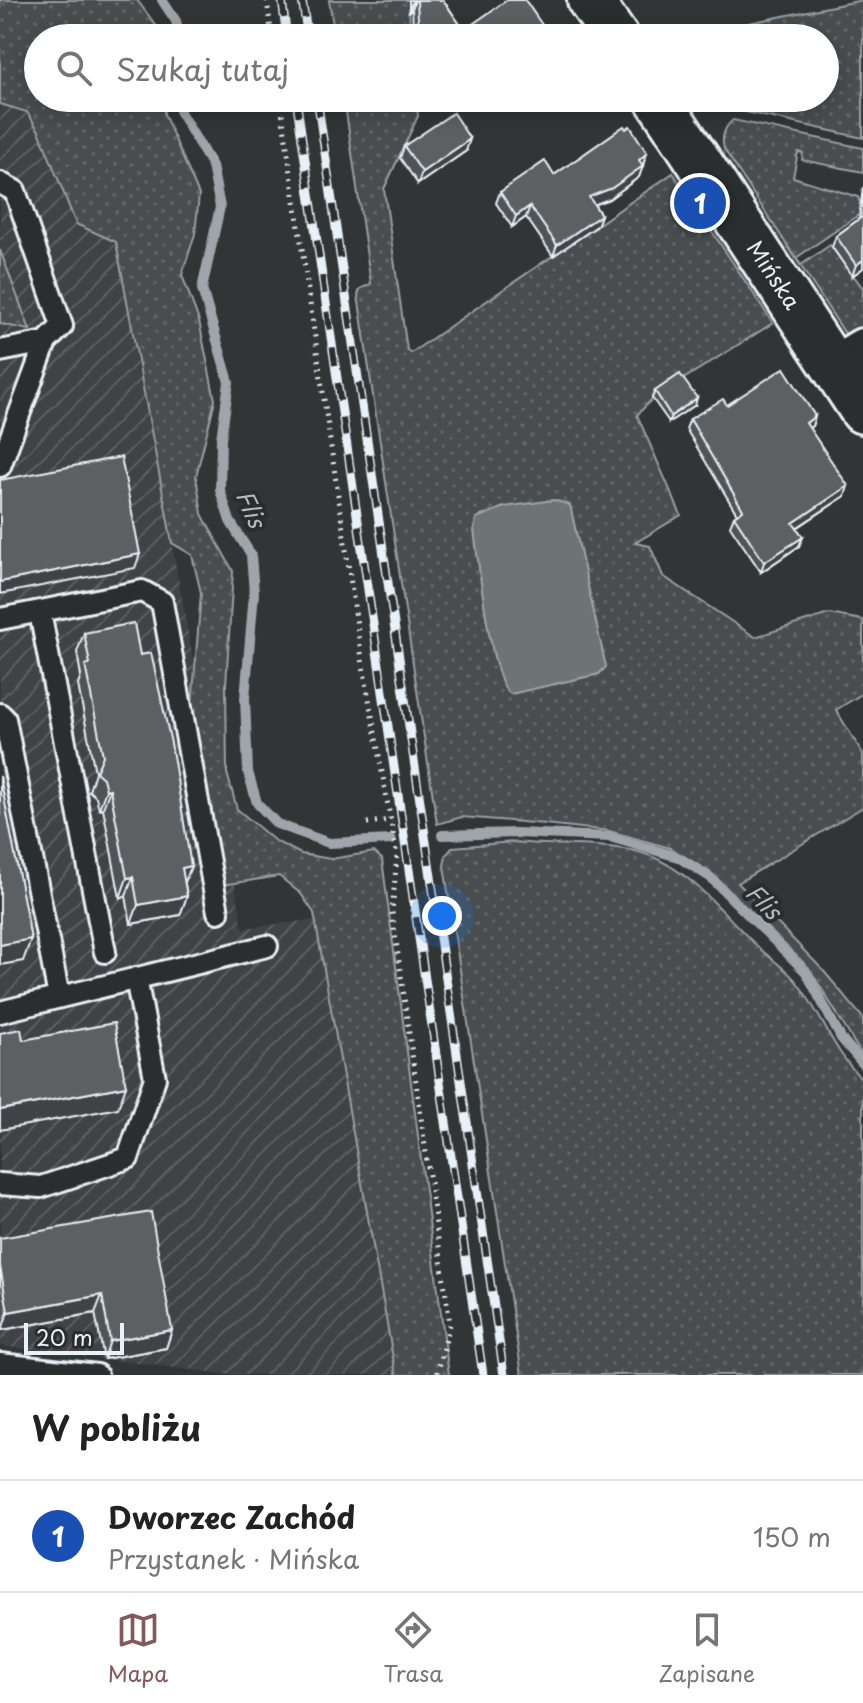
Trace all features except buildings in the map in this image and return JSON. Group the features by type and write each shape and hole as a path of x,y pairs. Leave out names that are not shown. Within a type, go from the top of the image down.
{"street":[{"path":"590,0 606,24"},
{"name":"Mińska","path":"667,112 849,358 863,411"}],"lane":[{"path":"0,183 15,191 62,326 46,342 0,466"},
{"path":"0,351 46,342"},
{"path":"0,619 142,591 162,602 218,912"},
{"path":"40,612 105,952"},
{"path":"0,714 5,719 59,997"},
{"path":"0,1012 267,946"},
{"path":"0,1184 41,1187 128,1158 155,1078 136,978"},
{"path":"0,1364 97,1375"}],"path":[{"path":"267,0 270,24"},
{"path":"282,112 363,666 397,856 392,912 450,1324 437,1375"},
{"path":"367,823 391,820"}],"shaded area":[{"path":"0,0 137,0 155,24 24,24 24,111 0,104"},
{"path":"329,0 409,0 410,24 333,24"},
{"path":"863,0 863,138 746,112 839,112 839,24 744,24"},
{"path":"0,69 24,87 24,112 92,112 243,928 346,916 422,1375 233,1375 0,1346"},
{"path":"27,112 164,112 199,195 195,234 182,275 199,321 215,400 196,476 202,514 233,571 226,685 227,773 237,809 275,841 301,854 331,859 374,852 382,859 449,1375 396,1375 314,913 301,894 279,876 222,885 192,706 201,593 192,555 172,543 116,242 76,224 39,131"},
{"path":"346,112 418,112 384,189 407,350 411,353 673,173 773,323 653,398 637,415 681,515 635,543 650,546 663,576 755,637 829,614 863,620 863,693 836,710 863,754 863,807 738,883 822,969 863,1018 863,1057 809,968 713,876 670,848 609,831 545,824 462,817 437,824 358,295 360,289 371,284"},
{"path":"733,120 863,148 863,172 802,160 803,153 798,152 793,177 858,197 863,212 796,258 801,265 830,245 863,288 863,334 850,339 846,335 724,149 724,133"},
{"path":"0,250 30,330 0,324"},
{"path":"554,500 570,505 606,667 599,674 511,694 497,669 492,646 474,530 476,518 504,507"},
{"path":"513,842 620,848 653,857 671,866 703,891 795,980 843,1057 863,1080 863,1375 522,1375 444,866 446,855 453,847"}],"waterway":[{"name":"Flis","path":"162,0 177,24"},
{"name":"Flis","path":"180,112 212,166 220,207 202,289 229,382 221,439 220,490 230,521 251,555 254,593 245,698 248,772 257,803 277,824 329,843 391,840"},
{"name":"Flis","path":"442,835 517,833 610,837 678,857 710,877 806,972 841,1038 863,1064"}],"railway":[{"path":"282,0 285,24"},
{"path":"302,0 306,24"},
{"path":"298,112 483,1375"},
{"path":"319,112 504,1375"}],"place":[{"name":"Dworzec Zachód","path":"700,203"}]}
